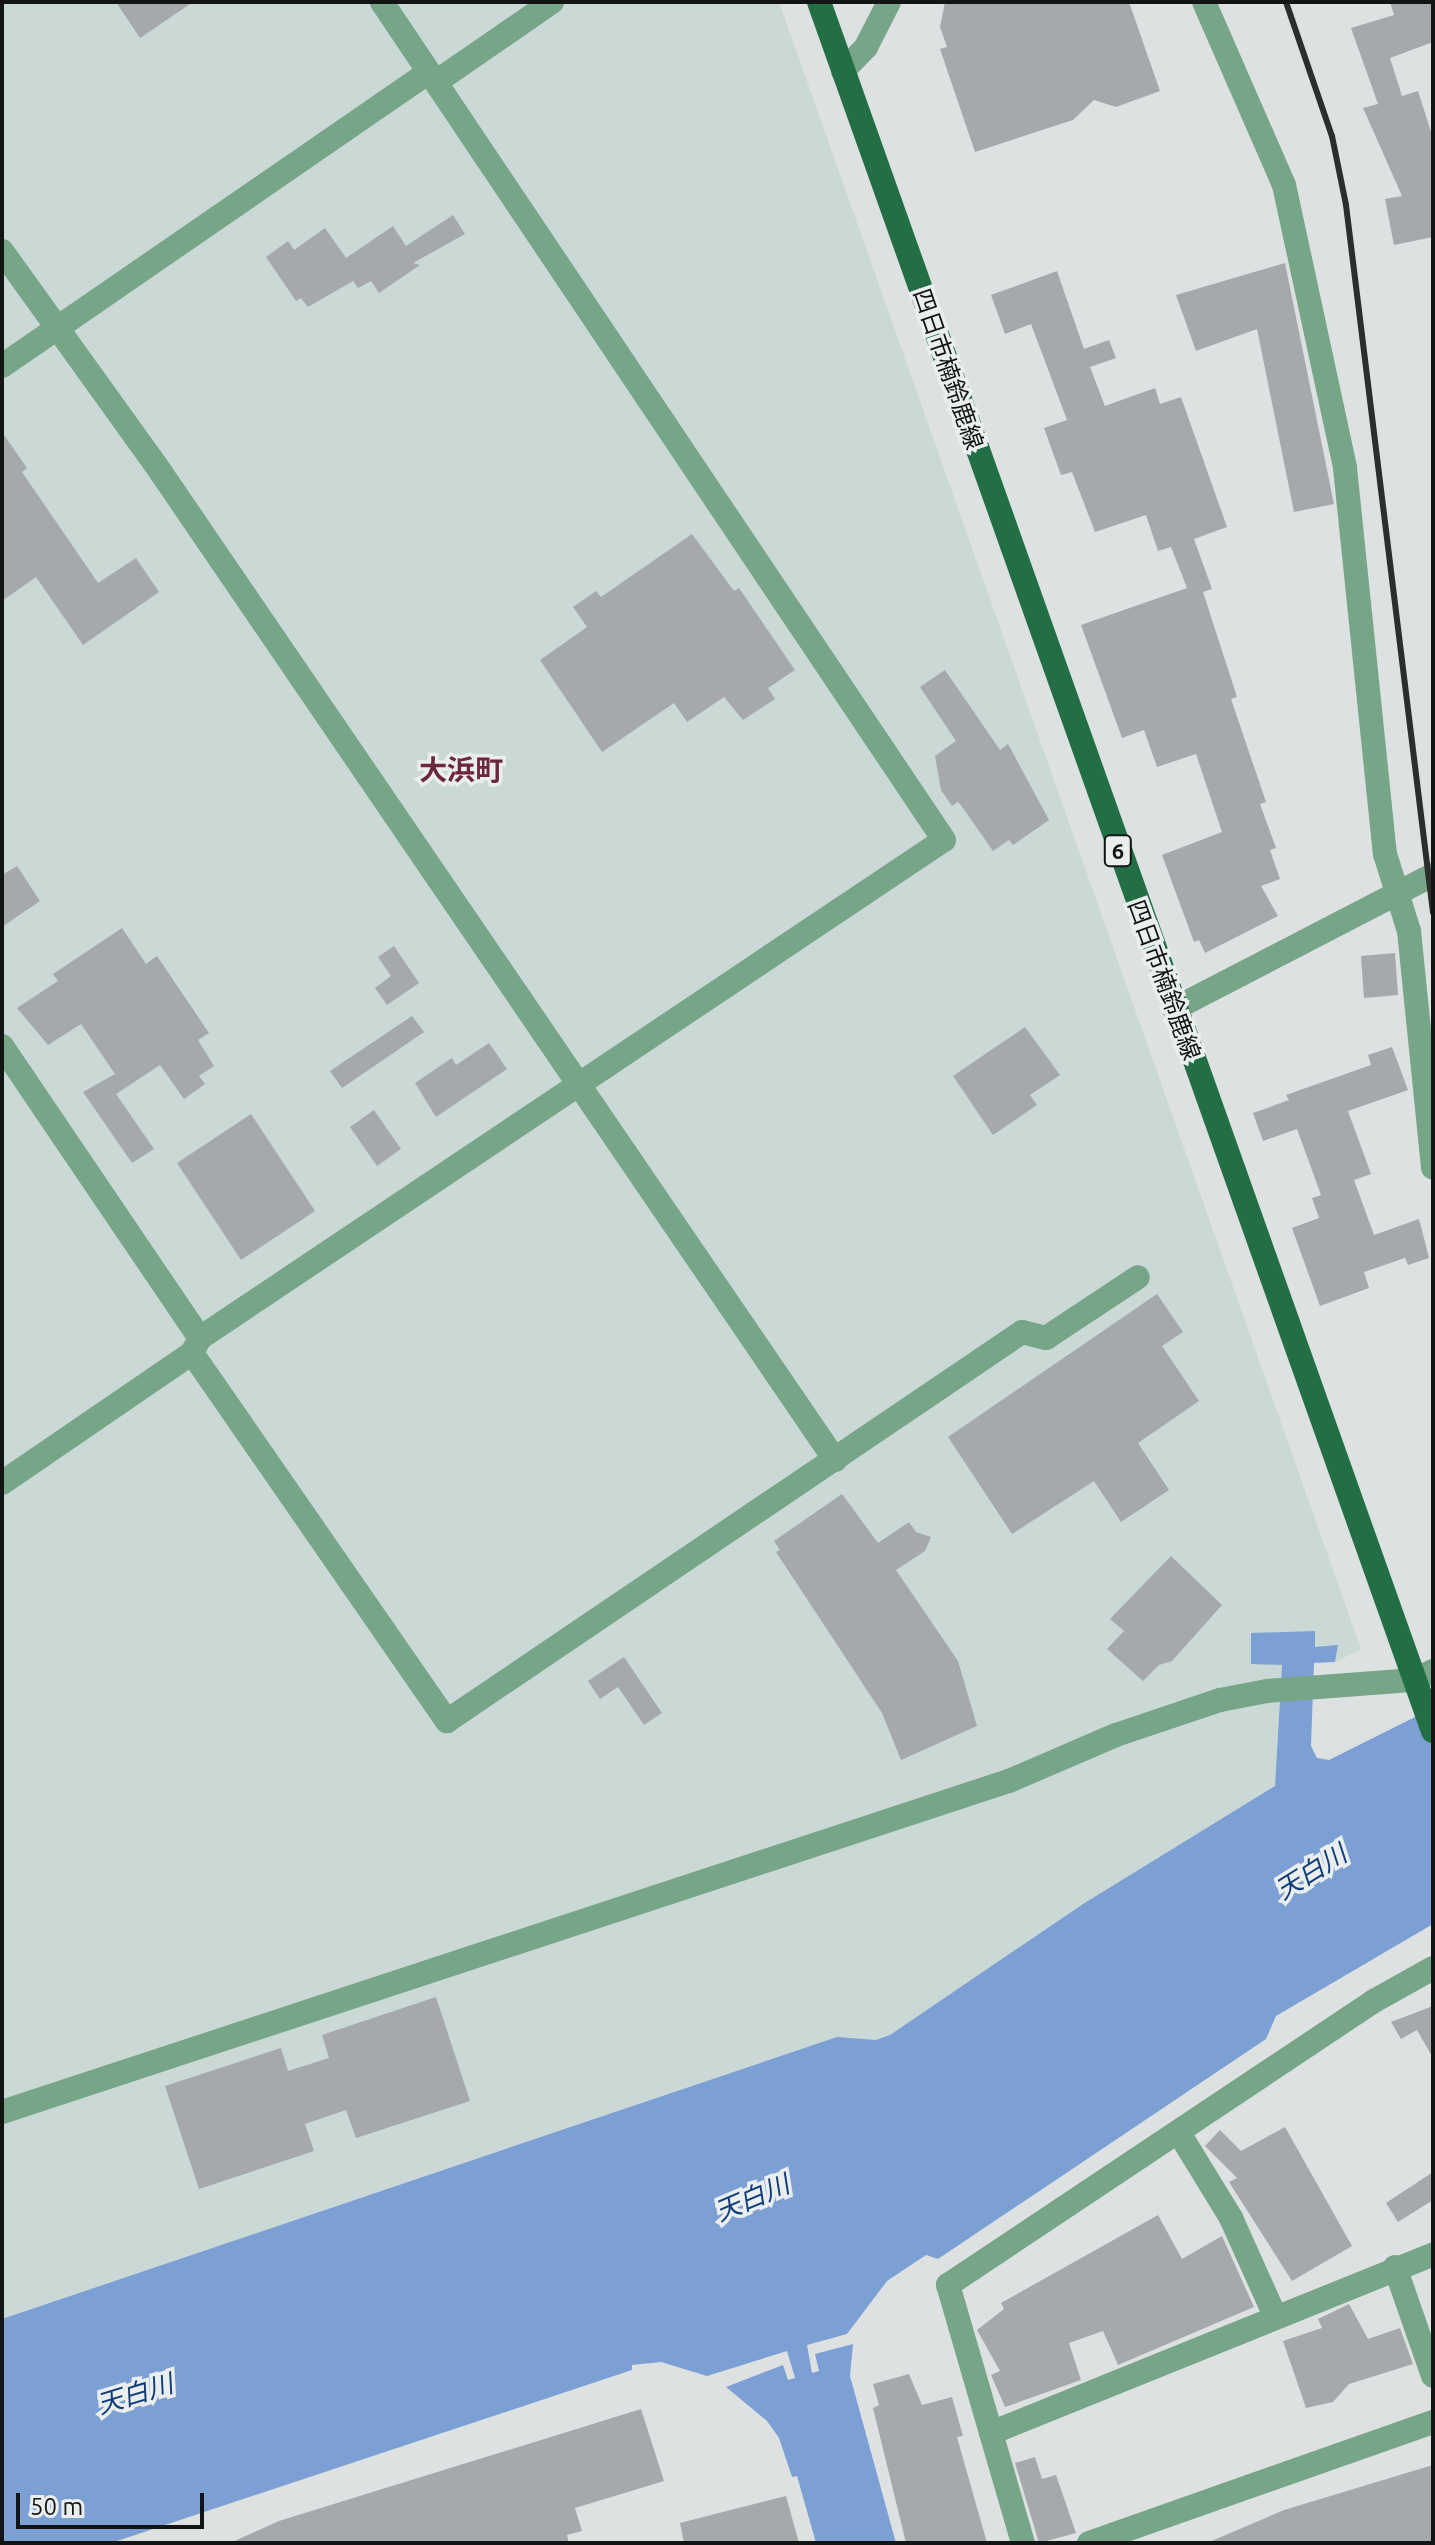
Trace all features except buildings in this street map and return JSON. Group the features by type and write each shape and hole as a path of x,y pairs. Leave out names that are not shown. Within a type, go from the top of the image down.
{"main road":[{"name":"四日市楠鈴鹿線","path":"819,2 1174,1009 1423,1683 1433,1731"}],"street":[{"path":"2,1483 576,1086 944,840 382,2"},
{"path":"2,366 432,77 552,2"},
{"path":"843,71 866,47 889,2"},
{"path":"1204,2 1290,208 1345,468 1385,854 1409,931 1433,1168"},
{"path":"2,251 162,474 576,1086 835,1460"},
{"path":"1174,1009 1433,875"},
{"path":"2,1046 196,1346 447,1721 1022,1332 1046,1338 1138,1277"},
{"path":"2,2112 1009,1781 1131,1730 1267,1691 1423,1683"},
{"path":"1023,2543 948,2285 1374,2001 1433,1968"},
{"path":"1179,2133 1231,2218 1275,2316"},
{"path":"991,2433 1433,2254"},
{"path":"1395,2267 1433,2376"},
{"path":"1089,2543 1433,2422"}],"shaded area":[{"path":"2,2 779,2 1361,1649 1335,1662 1338,1646 1282,1664 1275,1786 1083,1904 890,2035 876,2040 837,2037 2,2319"}],"water":[{"name":"天白川","path":"1315,1631 1315,1647 1338,1645 1335,1662 1314,1663 1311,1746 1317,1758 1329,1760 1433,1708 1433,1924 1276,2016 1266,2039 938,2259 926,2255 887,2281 847,2334 807,2345 812,2373 819,2371 815,2354 853,2344 850,2376 896,2543 816,2543 797,2476 792,2477 779,2438 767,2421 726,2387 783,2365 788,2380 795,2378 787,2351 707,2376 661,2362 632,2365 632,2370 111,2543 2,2543 2,2319 837,2037 876,2040 890,2035 1083,1904 1275,1786 1282,1665 1251,1664 1251,1633"}],"railway":[{"path":"1286,2 1332,136 1346,205 1433,913"}],"district":[{"name":"大浜町","path":"461,770"}]}
